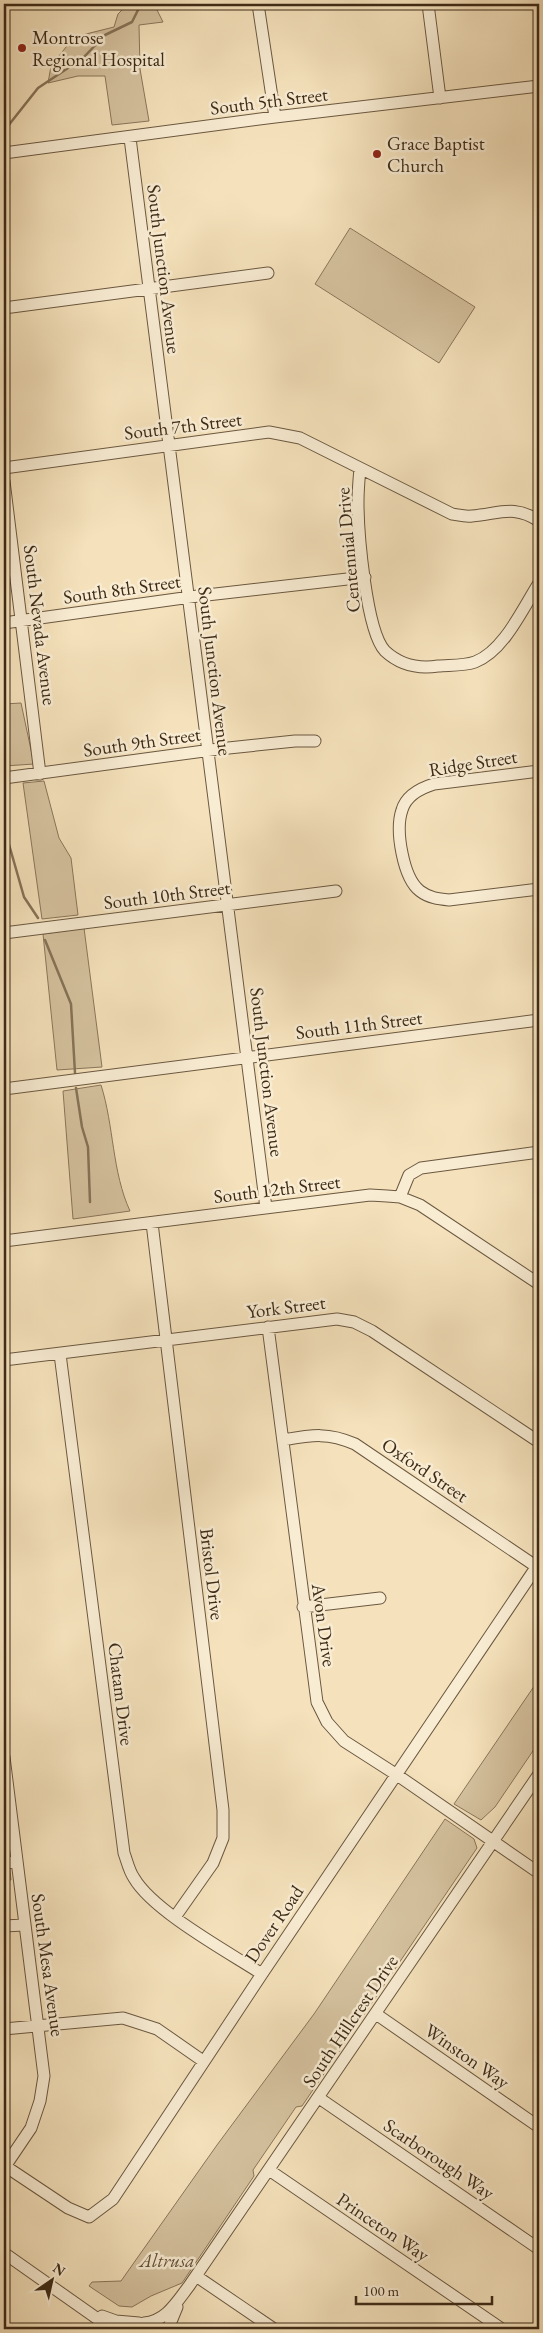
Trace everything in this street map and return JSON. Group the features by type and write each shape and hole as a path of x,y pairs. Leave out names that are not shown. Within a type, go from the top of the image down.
{"street":[{"path":"258,4 275,117"},
{"path":"428,4 440,98"},
{"name":"South 5th Street","path":"4,153 130,138 275,117 539,86"},
{"name":"South Junction Avenue","path":"130,138 266,1208"},
{"path":"4,308 268,274"},
{"name":"South 7th Street","path":"4,468 269,432 300,438 360,468"},
{"name":"Centennial Drive","path":"539,520 524,512 508,510 470,516 452,514 360,468 358,502 365,577 374,630 384,650 402,663 424,668 473,662 484,658 498,646 539,583"},
{"name":"South Nevada Avenue","path":"4,481 40,774"},
{"name":"South 8th Street","path":"4,623 188,598 365,577"},
{"name":"South 9th Street","path":"4,778 208,751 295,741 315,741"},
{"name":"Ridge Street","path":"539,771 434,784 424,787 411,796 402,810 402,850 407,872 413,884 421,892 434,898 450,900 539,889"},
{"name":"South 10th Street","path":"4,933 336,891"},
{"name":"South 11th Street","path":"4,1089 539,1020"},
{"path":"538,1281 436,1213 400,1197 409,1175 421,1168 539,1152"},
{"name":"South 12th Street","path":"4,1241 370,1195 400,1197"},
{"name":"Bristol Drive","path":"152,1223 223,1810 223,1838 213,1863 175,1917"},
{"name":"York Street","path":"4,1360 337,1319 354,1322 372,1331 539,1442"},
{"name":"Avon Drive","path":"268,1327 303,1607 317,1702 327,1722 344,1741 397,1775 539,1873"},
{"name":"Chatam Drive","path":"60,1354 124,1853 134,1878 151,1898 175,1917 262,1974"},
{"name":"Oxford Street","path":"283,1440 320,1434 340,1437 355,1444 538,1565"},
{"name":"Dover Road","path":"4,2167 68,2208 89,2217 113,2199 203,2061 538,1565"},
{"path":"303,1607 380,1598"},
{"name":"South Mesa Avenue","path":"4,1757 9,1844 17,1863 44,2076 40,2101 31,2128 4,2167"},
{"name":"South Hillcrest Drive","path":"168,2329 176,2308 189,2286 539,1774"},
{"path":"4,1862 17,1863"},
{"path":"4,1926 24,1925"},
{"name":"Winston Way","path":"376,2014 539,2127"},
{"path":"4,2029 122,2018 157,2029 203,2061"},
{"name":"Scarborough Way","path":"319,2098 539,2249"},
{"name":"Princeton Way","path":"269,2170 502,2329"},
{"path":"4,2253 112,2329"},
{"path":"196,2276 274,2329"},
{"name":"South Hillcrest Drive","path":"128,2329 141,2323 156,2321 163,2317 189,2286"},
{"path":"86,2309 111,2319 152,2325 159,2329"}],"green space":[{"path":"128,4 154,4 163,22 139,25 140,69 149,121 112,125 105,76 78,76 48,83 51,66 74,37 114,27 118,14"},
{"path":"350,228 475,307 439,363 315,284"},
{"path":"21,703 34,764 4,766 4,704"},
{"path":"44,781 59,838 71,858 78,915 42,919 23,783"},
{"path":"84,928 102,1067 57,1070 43,934"},
{"path":"101,1085 116,1165 130,1211 73,1219 63,1091"},
{"path":"539,1679 539,1742 495,1807 481,1820 454,1804"},
{"path":"4,1813 11,1880 4,1879"},
{"name":"Altrusa","path":"445,1819 474,1839 477,1848 302,2106 296,2107 253,2170 254,2176 182,2283 151,2296 132,2307 119,2306 89,2286 92,2282 121,2281 217,2145 314,2014"}],"waterway":[{"path":"4,131 38,88 83,58 105,35 132,22 141,4"},
{"path":"4,827 24,897 38,918"},
{"path":"45,940 71,1004 75,1073"},
{"path":"76,1088 82,1127 88,1147 90,1202"}],"place":[{"name":"Montrose Regional Hospital","path":"22,48"},
{"name":"Grace Baptist Church","path":"377,154"}]}
